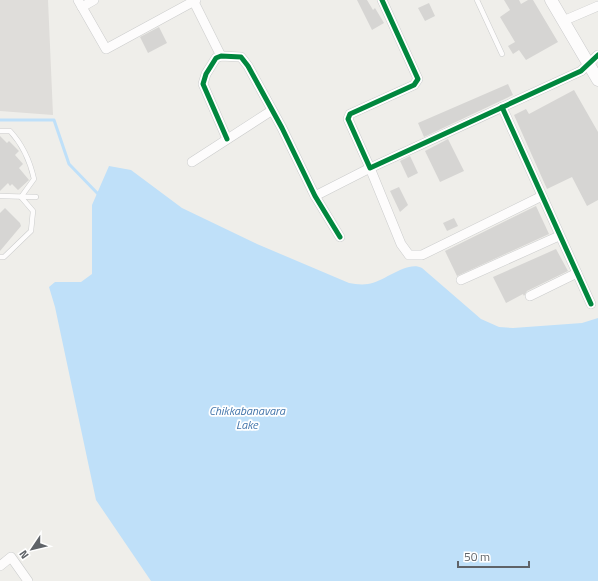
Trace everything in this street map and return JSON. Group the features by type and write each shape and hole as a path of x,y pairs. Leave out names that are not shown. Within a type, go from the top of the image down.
{"main road":[{"path":"551,0 598,80"}],"street":[{"path":"94,0 80,3 106,49 195,1 220,56"},
{"path":"382,0 418,79 414,85 350,114 348,119 401,244 408,255 422,255 542,196"},
{"path":"563,21 598,6"},
{"path":"315,196 370,168 581,72 598,55"},
{"path":"226,139 203,84 206,74 216,58 220,56 241,57 248,66 271,111 282,128 315,196 340,237"},
{"path":"502,107 591,304"},
{"path":"192,162 271,111"},
{"path":"461,280 559,236"},
{"path":"530,296 577,273"},
{"path":"1,562 11,557 28,581"}],"lane":[{"path":"477,0 502,54"},
{"path":"0,131 10,131 17,139 30,160 34,179 21,196"},
{"path":"0,196 36,197"},
{"path":"0,257 4,257 31,231 33,211 21,196"}],"shaded area":[{"path":"0,0 48,0 53,115 0,111"}],"water":[{"name":"Chikkabanavara Lake","path":"109,166 131,170 182,208 257,244 349,283 368,284 381,280 403,269 416,266 422,268 481,319 499,327 513,328 582,323 598,318 598,581 151,581 96,500 55,307 49,287 55,282 81,282 92,274 92,205"}],"building":[{"path":"357,0 367,0 373,10 375,8 384,23 372,30"},
{"path":"504,0 519,0 521,4 528,0 533,0 558,42 526,60 519,50 513,54 508,46 515,42 500,17 510,10"},
{"path":"429,3 435,16 425,21 418,8"},
{"path":"159,27 167,43 148,53 140,37"},
{"path":"508,84 513,95 424,137 418,123"},
{"path":"574,90 598,132 598,200 587,206 572,177 547,189 514,115 526,109 529,114"},
{"path":"0,136 7,143 9,141 19,151 15,155 23,164 19,168 29,180 18,190 12,184 10,186 8,183 0,191"},
{"path":"448,139 464,171 440,182 425,151"},
{"path":"410,156 418,173 408,178 400,161"},
{"path":"399,187 408,205 400,212 390,191"},
{"path":"536,206 549,234 457,276 445,251"},
{"path":"5,208 20,223 21,226 0,251 0,213"},
{"path":"454,218 458,226 447,231 443,223"},
{"path":"556,249 568,271 527,291 524,296 523,294 506,303 493,277"}],"waterway":[{"path":"0,120 54,120 69,164 100,196"}],"cycle path":[{"path":"382,0 418,79 414,85 350,114 348,119 370,168 581,71 598,55"},
{"path":"227,139 203,84 206,74 216,58 221,56 241,57 248,66 282,128 315,196 340,237"},
{"path":"502,107 591,304"}]}
